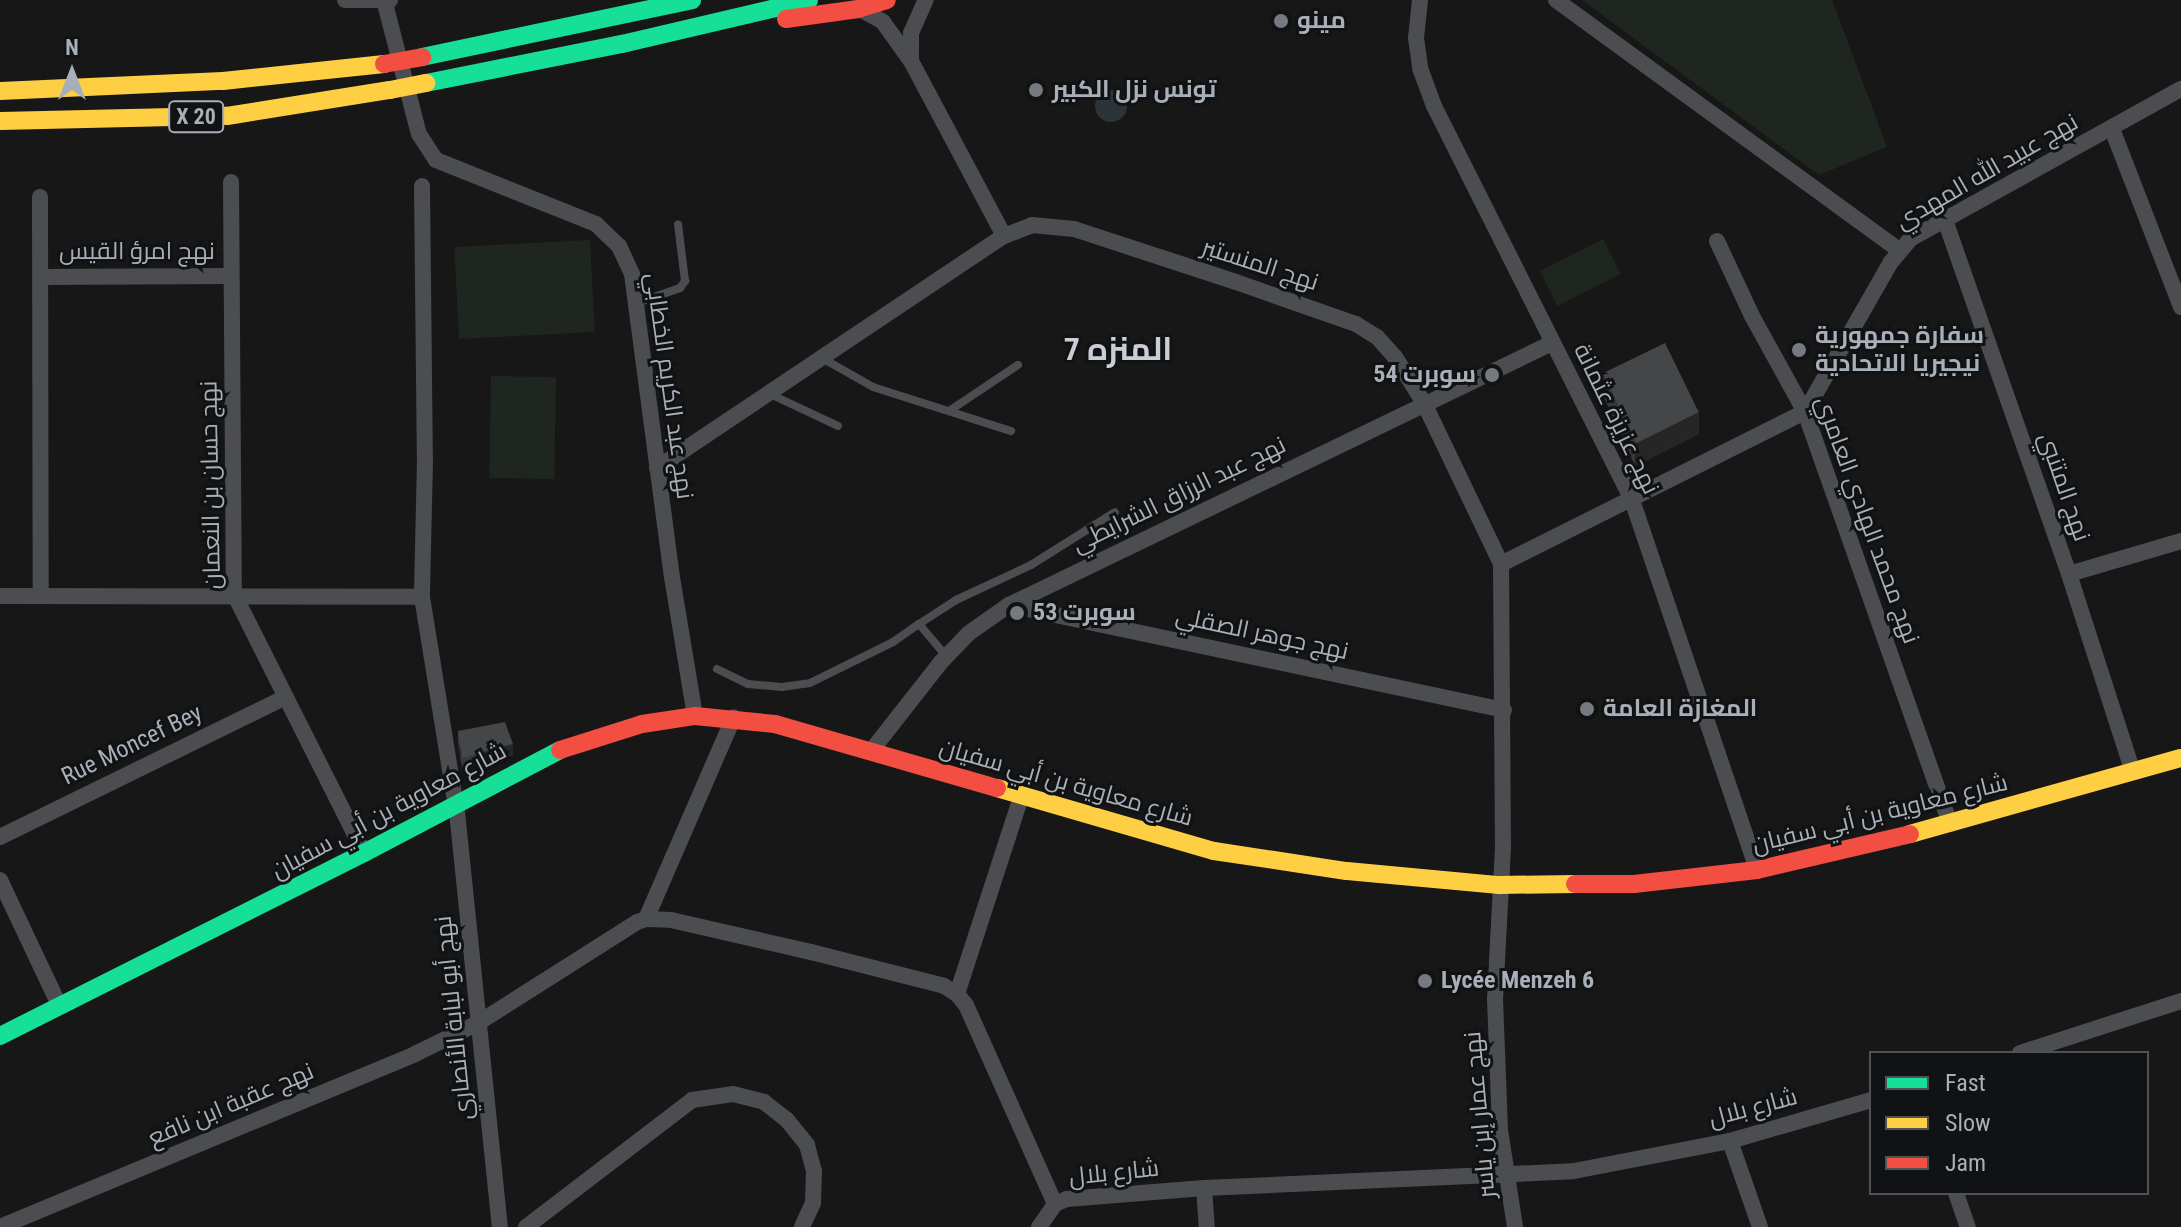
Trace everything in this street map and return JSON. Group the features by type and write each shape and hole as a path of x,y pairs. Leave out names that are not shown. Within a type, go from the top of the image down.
{"main road":[{"name":"X 20","path":"0,91 223,81 384,64 692,0"},
{"name":"X 20","path":"5,121 227,116 390,90 622,44 809,0"},
{"path":"622,44 858,9 887,0"},
{"name":"شارع معاوية بن أبي سفيان","path":"0,1036 364,853 535,760 588,738 642,724 695,716 734,717 775,724 1214,851 1347,871 1499,885 1634,884 1757,870 1950,824 2181,758"}],"street":[{"path":"345,0 386,1"},
{"path":"911,61 911,33 926,0"},
{"name":"نهج عزيزة عثمانة","path":"1420,0 1416,38 1420,68 1434,106 1631,497 1757,870"},
{"path":"1556,0 1899,250"},
{"name":"نهج عبد الكريم الخطابي","path":"386,1 419,134 426,148 449,168 596,224 619,246 632,274 657,468 695,716"},
{"path":"858,9 883,22 911,61 1004,236"},
{"name":"نهج عبيد الله المهدي","path":"1805,412 1899,250 1910,239 2181,89"},
{"path":"2112,129 2181,307"},
{"name":"نهج حسان بن النعمان","path":"231,182 234,594 364,853"},
{"name":"نهج أبو لبابة الأنصاري","path":"422,186 425,460 422,597 455,803 500,1227"},
{"path":"40,197 43,277 41,595"},
{"name":"نهج المتنبي","path":"1945,220 2069,574 2133,772"},
{"name":"نهج المنستير","path":"657,468 1004,236 1032,225 1074,229 1344,319 1377,337 1424,403 1501,564 1504,710 1503,847 1499,885"},
{"name":"نهج محمد الهادي العامري","path":"1717,241 1752,316 1805,412 1950,824"},
{"name":"نهج امرؤ القيس","path":"43,277 231,276"},
{"name":"نهج عبد الرزاق الشرايطي","path":"872,750 969,633 1009,605 1552,343"},
{"path":"1501,564 1805,412"},
{"path":"2069,574 2181,541"},
{"path":"0,596 234,594 422,597"},
{"name":"نهج جوهر الصقلي","path":"1009,605 1504,710"},
{"name":"Rue Moncef Bey","path":"0,837 286,697"},
{"path":"646,919 734,717"},
{"path":"478,1023 646,919 671,920 811,952 944,986 957,994 1021,797"},
{"path":"0,880 60,1007"},
{"name":"نهج عمار إبن ياسر","path":"1499,885 1495,999 1500,1130 1515,1227"},
{"name":"شارع بلال","path":"957,994 966,1005 1055,1204 1067,1199 1204,1188 1506,1176 1605,1167 1730,1141 1869,1101"},
{"path":"2026,1051 2181,1001"},
{"name":"نهج عقبة ابن نافع","path":"0,1227 415,1054 478,1023"},
{"path":"526,1227 692,1100 733,1094 764,1102 787,1120 807,1145 814,1172 813,1203 802,1227"},
{"path":"1730,1141 1760,1227"},
{"path":"1204,1188 1207,1227"},
{"path":"1957,1195 1968,1227"},
{"path":"1039,1227 1055,1204"}],"lane":[{"path":"636,303 680,288 685,281 678,224"},
{"path":"821,358 873,387 1011,431"},
{"path":"949,411 1018,365"},
{"path":"769,393 838,426"},
{"path":"717,669 748,684 782,687 810,683 893,642 956,600 1042,559 1115,512"},
{"path":"919,624 947,657"}],"shaded area":[{"path":"1582,0 1832,0 1887,147 1819,175"},
{"path":"1111,90 1122,95 1127,106 1122,117 1111,122 1100,117 1095,106 1100,95"},
{"path":"1603,239 1621,274 1557,306 1540,271"},
{"path":"590,240 595,332 459,339 454,247"},
{"path":"491,376 556,377 554,479 489,478"}],"building":[{"path":"1665,343 1699,412 1637,442 1603,373"},
{"path":"505,722 513,744 462,758 458,731"}],"traffic: fast":[{"path":"422,57 692,0"},
{"path":"426,83 622,44 809,0"},
{"path":"0,1036 364,853 560,750"}],"traffic: slow":[{"path":"0,91 223,81 384,64"},
{"path":"390,90 426,83"},
{"path":"0,121 227,116 390,90"},
{"path":"1910,834 2181,758"},
{"path":"997,788 1214,851 1347,871 1499,885 1575,884"}],"traffic: jam":[{"path":"786,19 858,9 887,0"},
{"path":"384,64 422,57"},
{"path":"560,750 642,724 695,716 775,724 997,788"},
{"path":"1575,884 1634,884 1757,870 1910,834"}],"place":[{"name":"مينو","path":"1281,21"},
{"name":"تونس نزل الكبير","path":"1036,90"},
{"name":"سفارة جمهورية نيجيريا الاتحادية","path":"1799,350"},
{"name":"سوبرت 54","path":"1492,375"},
{"name":"سوبرت 53","path":"1017,613"},
{"name":"المغازة العامة","path":"1587,709"},
{"name":"Lycée Menzeh 6","path":"1425,981"}],"district":[{"name":"المنزه 7","path":"1118,349"}]}
